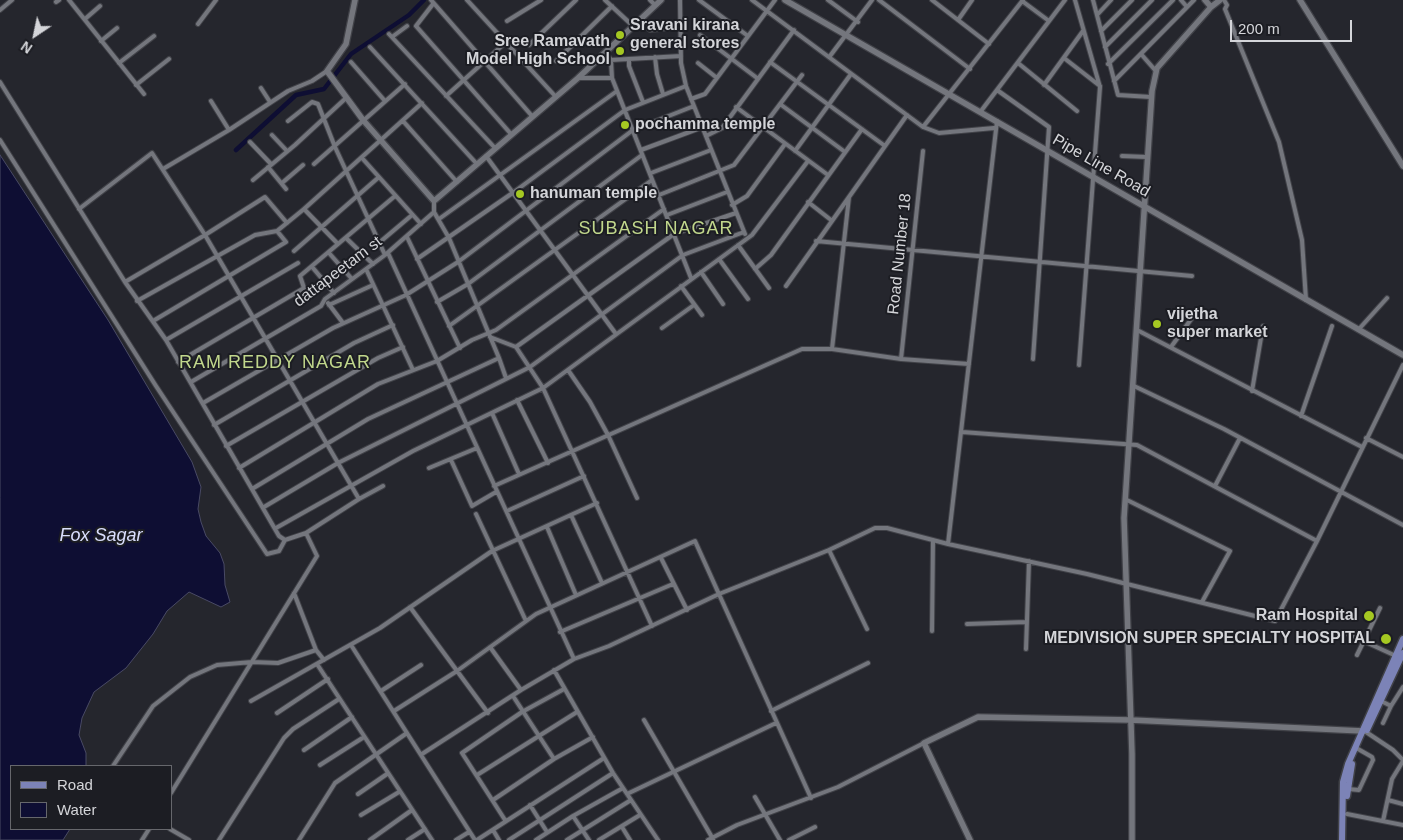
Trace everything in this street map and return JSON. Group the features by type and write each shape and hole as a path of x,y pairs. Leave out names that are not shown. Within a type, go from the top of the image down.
{"main road":[{"path":"1346,840 1348,789 1352,764 1364,732 1381,701 1400,659 1403,639"},
{"path":"1342,840 1344,782 1348,764 1400,659"}],"street":[{"path":"0,10 12,0"},
{"path":"69,0 144,94"},
{"path":"198,24 216,0"},
{"path":"162,169 229,130 288,91 328,73 346,44 355,0"},
{"path":"467,0 556,97"},
{"path":"507,21 541,0"},
{"path":"529,45 576,0"},
{"path":"606,0 632,26"},
{"path":"650,0 655,6"},
{"path":"434,201 476,163 578,78 661,0"},
{"path":"680,0 681,56 686,86 732,205 747,238"},
{"path":"699,0 748,36"},
{"path":"752,0 830,56 851,74 923,127 939,133 994,128"},
{"path":"691,99 705,94 775,0"},
{"name":"Pipe Line Road","path":"785,0 950,93 1403,355"},
{"path":"828,0 858,22"},
{"path":"830,56 858,22 872,0"},
{"path":"879,0 970,68"},
{"path":"932,0 989,44"},
{"path":"958,20 972,0"},
{"path":"923,127 1023,0 1049,21"},
{"path":"981,112 1065,0"},
{"path":"1075,0 1100,86 1079,365"},
{"path":"1093,0 1108,64 1118,96 1151,97"},
{"path":"1097,15 1111,0"},
{"path":"1101,31 1132,0"},
{"path":"1105,48 1152,0"},
{"path":"1108,64 1173,0"},
{"path":"1181,0 1187,7"},
{"path":"1114,81 1194,0"},
{"path":"1205,0 1211,7"},
{"path":"1132,840 1131,720 1125,583 1125,499 1134,386 1139,270 1145,207 1151,97 1156,70 1167,55 1211,7 1220,0"},
{"path":"1224,0 1227,5 1225,9 1279,142 1302,240 1306,300"},
{"path":"1300,0 1403,166"},
{"path":"513,132 416,26 432,2 532,116"},
{"path":"85,19 100,6"},
{"path":"556,61 612,6"},
{"path":"638,20 650,30 681,27"},
{"path":"407,26 390,36 495,148"},
{"path":"101,41 117,28"},
{"path":"706,136 722,128 794,30"},
{"path":"1044,85 1083,31"},
{"path":"700,35 757,78"},
{"path":"119,63 154,36"},
{"path":"446,96 506,43"},
{"path":"370,47 476,163"},
{"path":"606,53 611,60 612,78 692,278"},
{"path":"1140,54 1156,70"},
{"path":"611,60 681,56"},
{"path":"655,57 657,74 663,94"},
{"path":"1064,58 1100,86"},
{"path":"136,85 169,59"},
{"path":"629,59 629,66 643,102"},
{"path":"351,62 385,101"},
{"path":"770,62 884,146"},
{"path":"698,63 717,78"},
{"path":"1018,63 1077,111"},
{"path":"328,73 363,120 434,201 434,212 449,238 506,378"},
{"path":"795,151 851,74"},
{"path":"659,194 734,165 802,75"},
{"path":"578,78 612,78"},
{"path":"0,82 125,282 166,340 252,490 285,540"},
{"path":"314,164 405,84"},
{"path":"417,259 538,175 625,110 686,86"},
{"path":"261,88 270,102"},
{"path":"997,90 1049,127 1033,359"},
{"path":"439,219 618,92"},
{"path":"253,180 346,98"},
{"path":"211,101 229,130"},
{"path":"288,121 314,101 318,104 356,197 386,254 447,381 496,492 507,511 560,632 574,659"},
{"path":"138,301 254,235 277,231 362,158 422,103"},
{"path":"780,104 845,152"},
{"path":"203,402 344,323 406,295 458,262 633,130 694,106"},
{"path":"736,107 828,175"},
{"path":"786,286 816,241 850,197 907,115"},
{"path":"403,121 456,182"},
{"path":"948,544 962,432 994,128 997,121"},
{"path":"437,302 468,284 641,152 703,127"},
{"path":"755,269 771,255 862,129"},
{"path":"272,135 287,151"},
{"path":"0,140 151,378 267,554 280,551 285,540 306,534 382,486"},
{"path":"250,142 286,189"},
{"path":"732,205 747,196 785,144"},
{"path":"651,173 711,150"},
{"name":"Road Number 18","path":"901,359 923,151"},
{"path":"79,209 152,153 218,257 252,319 266,338 359,499"},
{"path":"486,156 541,228 616,334"},
{"path":"1122,156 1147,157"},
{"path":"362,158 421,224"},
{"path":"276,528 350,485 543,388 752,235 808,161"},
{"path":"282,183 303,165"},
{"path":"294,251 379,177"},
{"path":"449,326 652,180"},
{"path":"667,214 727,192"},
{"path":"178,362 304,288 300,276 313,268 338,244 395,196"},
{"path":"125,282 265,197 287,223"},
{"path":"832,348 850,197"},
{"path":"808,202 831,220"},
{"path":"304,209 338,244"},
{"path":"239,468 378,384 437,361 489,335 664,209"},
{"name":"dattapeetam st","path":"191,382 321,306 325,299 386,254 434,212"},
{"path":"516,347 674,234 736,213"},
{"path":"380,242 412,215"},
{"path":"153,321 286,242 277,231"},
{"path":"264,507 338,463 456,402 530,367 683,255 744,232"},
{"path":"407,237 460,348"},
{"path":"346,238 373,264"},
{"path":"816,241 913,252 1192,276"},
{"path":"738,245 769,288"},
{"path":"329,253 352,279"},
{"path":"719,259 748,299"},
{"path":"166,340 298,264"},
{"path":"313,268 334,293"},
{"path":"366,269 413,370"},
{"path":"701,272 723,304"},
{"path":"329,304 373,285"},
{"path":"681,286 702,315"},
{"path":"1359,329 1387,298"},
{"path":"325,299 344,323"},
{"path":"662,328 694,304"},
{"path":"1171,347 1192,318"},
{"path":"214,425 288,379 354,343 393,326"},
{"path":"1252,391 1264,326"},
{"path":"1301,416 1332,326"},
{"path":"1137,330 1362,447"},
{"path":"489,335 516,347 543,388 652,626"},
{"path":"226,446 378,358 403,347"},
{"path":"494,486 794,352 811,348 832,348 901,359 969,364"},
{"path":"252,490 368,419 499,358"},
{"path":"422,754 521,690 574,659 688,610 719,594 829,550 875,528 887,528 948,544 1125,583 1275,621 1317,541 1403,365"},
{"path":"568,370 590,402 608,435 637,498"},
{"path":"1134,386 1342,490 1403,525"},
{"path":"517,400 548,463"},
{"path":"492,413 519,474"},
{"path":"962,432 1137,445 1317,541"},
{"path":"1215,486 1240,438"},
{"path":"1366,438 1403,457"},
{"path":"429,468 477,448"},
{"path":"451,460 472,506 496,492"},
{"path":"507,511 584,476"},
{"path":"1125,499 1230,551 1202,602"},
{"path":"251,701 351,645 492,551 518,537 547,527 597,503"},
{"path":"476,514 526,621"},
{"path":"571,515 602,583"},
{"path":"547,527 576,596"},
{"path":"172,791 317,556 306,534"},
{"path":"932,631 933,540"},
{"path":"394,711 457,671 526,621 549,607 695,541 811,798"},
{"path":"829,550 867,629"},
{"path":"661,558 688,610"},
{"path":"1026,649 1029,561"},
{"path":"560,632 673,584"},
{"path":"294,593 316,650 324,660"},
{"path":"410,607 488,713"},
{"path":"1357,655 1380,608"},
{"path":"967,624 1026,622"},
{"path":"1346,633 1400,659"},
{"path":"351,645 422,754 469,832 476,840 604,758"},
{"path":"490,647 521,690"},
{"path":"114,765 153,706 190,677 217,665 252,662 278,663 316,650"},
{"path":"772,711 868,663"},
{"path":"317,664 376,753 387,774 432,840"},
{"path":"381,691 420,665"},
{"path":"554,670 613,773 658,840"},
{"path":"277,713 328,679"},
{"path":"1383,723 1403,687"},
{"path":"505,820 462,753 522,712 564,689"},
{"path":"513,696 554,759"},
{"path":"219,840 284,738 293,729 339,699"},
{"path":"1381,701 1391,706"},
{"path":"477,775 539,738 577,712"},
{"path":"304,750 352,717"},
{"path":"644,720 711,839 737,825 811,798 978,717 1131,720 1364,732 1393,750 1403,760 1392,779 1383,821"},
{"path":"626,794 776,723"},
{"path":"299,840 335,783 407,732"},
{"path":"320,765 364,737"},
{"path":"493,800 554,759 593,737"},
{"path":"924,743 970,840"},
{"path":"1348,789 1359,790 1373,760 1372,757 1358,749"},
{"path":"509,840 613,773"},
{"path":"358,794 387,774"},
{"path":"536,840 573,816 623,788"},
{"path":"361,815 399,792"},
{"path":"755,797 780,840"},
{"path":"567,840 631,800"},
{"path":"1388,800 1403,804"},
{"path":"530,805 547,832"},
{"path":"370,840 412,810"},
{"path":"1347,814 1403,825"},
{"path":"599,840 640,815"},
{"path":"573,816 589,840"},
{"path":"622,827 630,840"},
{"path":"790,840 815,827"},
{"path":"408,840 424,829"},
{"path":"172,830 189,840"},
{"path":"493,830 499,840"},
{"path":"456,840 469,832"}],"water":[{"name":"Fox Sagar","path":"0,155 108,320 192,462 201,487 198,509 201,522 206,536 220,553 224,564 225,585 230,602 221,607 189,592 167,611 153,634 126,668 94,692 82,718 79,735 86,753 86,765 10,765 10,830 69,830 63,840 0,840"}],"waterway":[{"path":"236,150 296,95 324,89 351,54 409,15 424,0"}],"place":[{"name":"Sravani kirana general stores","path":"620,35"},
{"name":"Sree Ramavath Model High School","path":"620,51"},
{"name":"pochamma temple","path":"625,125"},
{"name":"hanuman temple","path":"520,194"},
{"name":"vijetha super market","path":"1157,324"},
{"name":"Ram Hospital","path":"1369,616"},
{"name":"MEDIVISION SUPER SPECIALTY HOSPITAL","path":"1386,639"}],"district":[{"name":"SUBASH NAGAR","path":"656,229"},
{"name":"RAM REDDY NAGAR","path":"275,363"}]}
